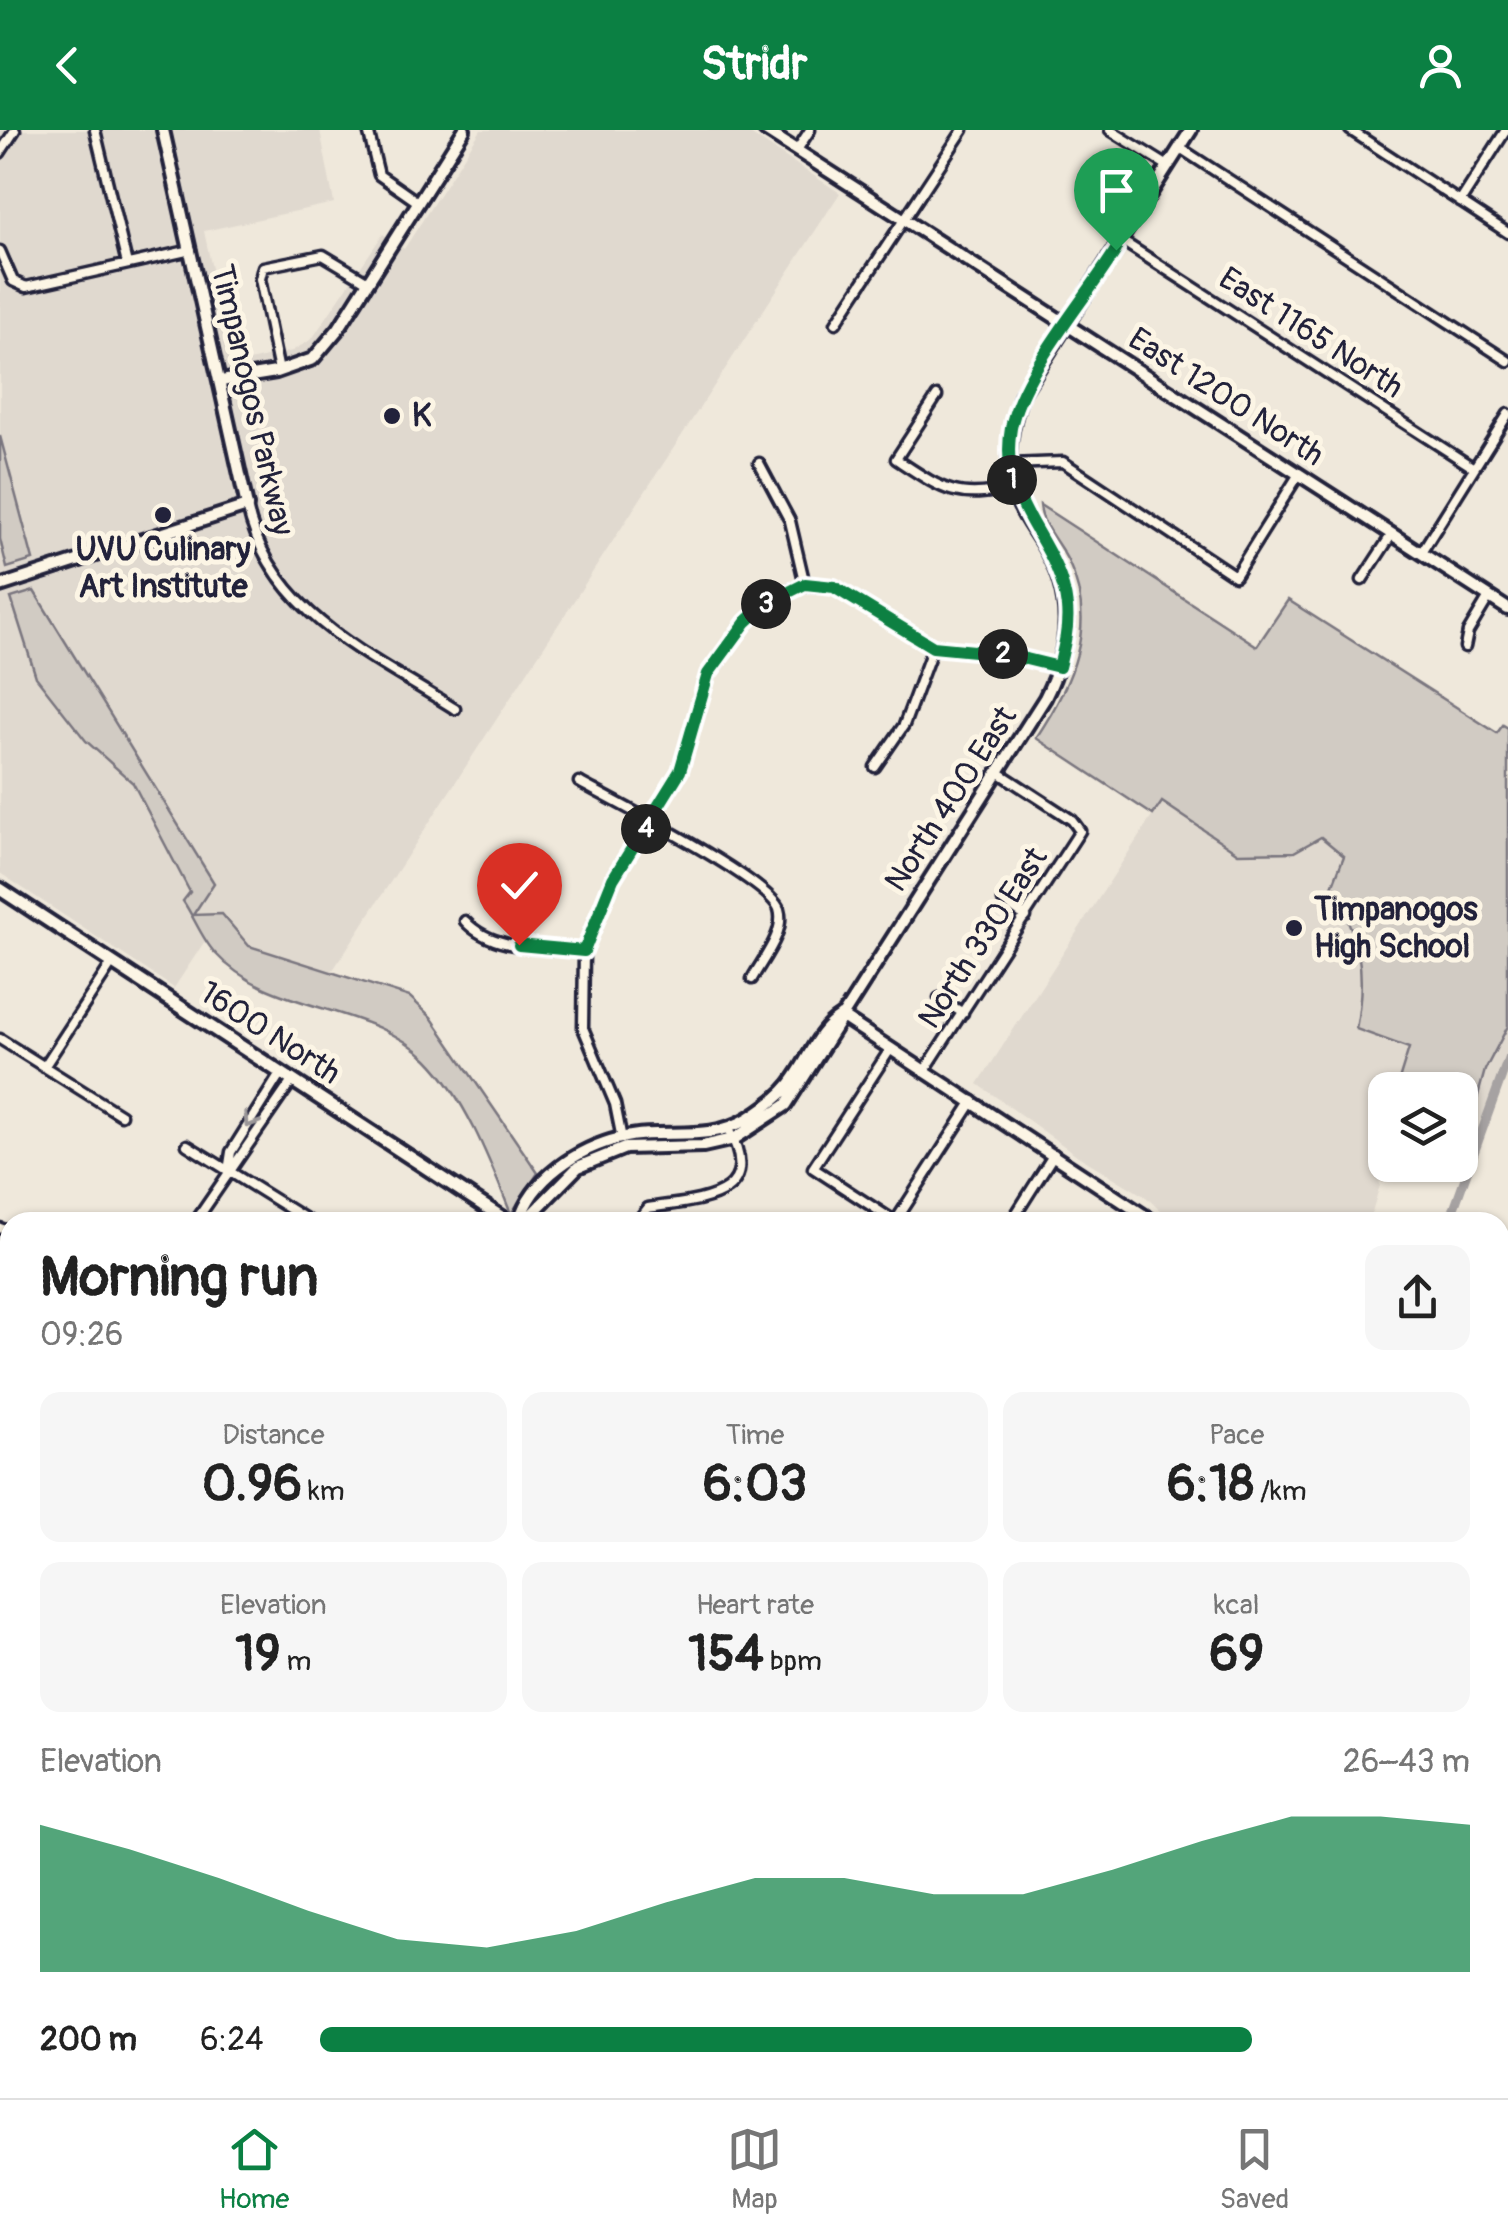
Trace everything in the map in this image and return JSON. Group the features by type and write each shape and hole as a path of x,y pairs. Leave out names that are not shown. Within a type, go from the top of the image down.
{"main road":[{"name":"1600 North","path":"0,889 495,1212"}],"street":[{"path":"0,153 15,130"},
{"path":"95,130 126,264"},
{"name":"Timpanogos Parkway","path":"163,130 247,506 266,563 305,609 455,709"},
{"path":"368,130 379,174 419,203"},
{"path":"220,381 278,371 313,359 368,282 464,130"},
{"name":"East 1200 North","path":"765,130 1508,609"},
{"path":"796,150 810,130"},
{"path":"836,323 963,130"},
{"path":"1110,130 1168,166"},
{"name":"North 400 East","path":"731,1134 786,1105 1046,698 1067,634 1061,582 1013,488 1011,426 1021,396 1191,130"},
{"path":"1350,130 1508,233"},
{"path":"1460,202 1506,130"},
{"path":"1180,148 1508,362"},
{"name":"East 1165 North","path":"1122,241 1474,468"},
{"path":"0,251 13,281 26,287 191,250"},
{"path":"278,371 260,279 263,267 302,256 323,256 368,282"},
{"path":"936,396 896,460 947,493 976,496 1013,488"},
{"path":"1421,553 1508,414"},
{"path":"1010,464 1063,462 1235,576 1299,474"},
{"path":"760,463 790,521 805,584"},
{"path":"0,586 247,506"},
{"path":"1362,580 1392,534"},
{"path":"623,1143 615,1104 583,1028 584,951 613,879 680,771 708,674 746,622 767,603 805,584 840,589 933,647 1006,654 1059,667"},
{"path":"1465,647 1468,632 1489,597"},
{"path":"875,768 904,726 933,647"},
{"name":"North 330 East","path":"925,1070 1080,832 1072,820 998,772"},
{"path":"579,782 759,886 778,907 780,918 752,979"},
{"path":"1003,901 1026,917"},
{"path":"465,921 478,935 495,942 584,951"},
{"path":"44,1067 112,963"},
{"path":"939,998 962,1013"},
{"path":"841,1016 1139,1212"},
{"path":"0,1039 121,1115"},
{"path":"880,1212 813,1168 891,1048"},
{"path":"228,1171 231,1152 280,1074"},
{"path":"201,1212 228,1171 244,1156 292,1081"},
{"path":"902,1212 974,1102"},
{"path":"532,1212 578,1166 623,1143 703,1146 731,1134 741,1159 737,1178 720,1197 648,1208 645,1212"},
{"path":"188,1145 295,1212"},
{"path":"1017,1212 1055,1154"}],"shaded area":[{"path":"0,130 320,130 334,203 204,231 231,359 236,364 292,351 312,339 383,234 404,249 481,130 744,130 840,193 331,973 249,946 222,915 174,988 0,873"},
{"path":"0,436 33,560 7,568 0,539"},
{"path":"1040,505 1257,646 1288,600 1497,733 1503,725 1508,728 1508,1026 1485,1070 1478,1095 1478,1072 1402,1072 1409,1048 1356,1029 1361,989 1359,955 1332,887 1344,856 1321,837 1294,852 1238,853 1162,802 1153,815 1036,738 1061,697 1081,631 1077,585"},
{"path":"34,591 214,883 193,915 222,914 249,946 410,997 431,1017 538,1173 512,1212 465,1112 427,1059 377,1027 263,987 238,973 210,947 183,901 190,892 133,783 86,741 36,677 11,598"},
{"name":"Timpanogos High School","path":"1503,725 1508,728 1508,1055 1478,1137 1478,1072 1368,1072 1368,1182 1380,1185 1372,1212 1162,1212 1146,1197 1078,1156 978,1084 1162,801 1498,732"}],"waterway":[{"path":"1453,1212 1508,1059"}],"place":[{"name":"K","path":"392,416"},
{"name":"UVU Culinary Art Institute","path":"163,515"},
{"name":"Timpanogos High School","path":"1294,928"}],"route":[{"path":"519,945 584,951 613,879 680,771 708,674 746,622 786,592 805,584 834,587 854,595 933,647 1006,654 1059,667 1067,634 1066,604 1054,564 1013,488 1011,426 1021,396 1116,250"}]}
